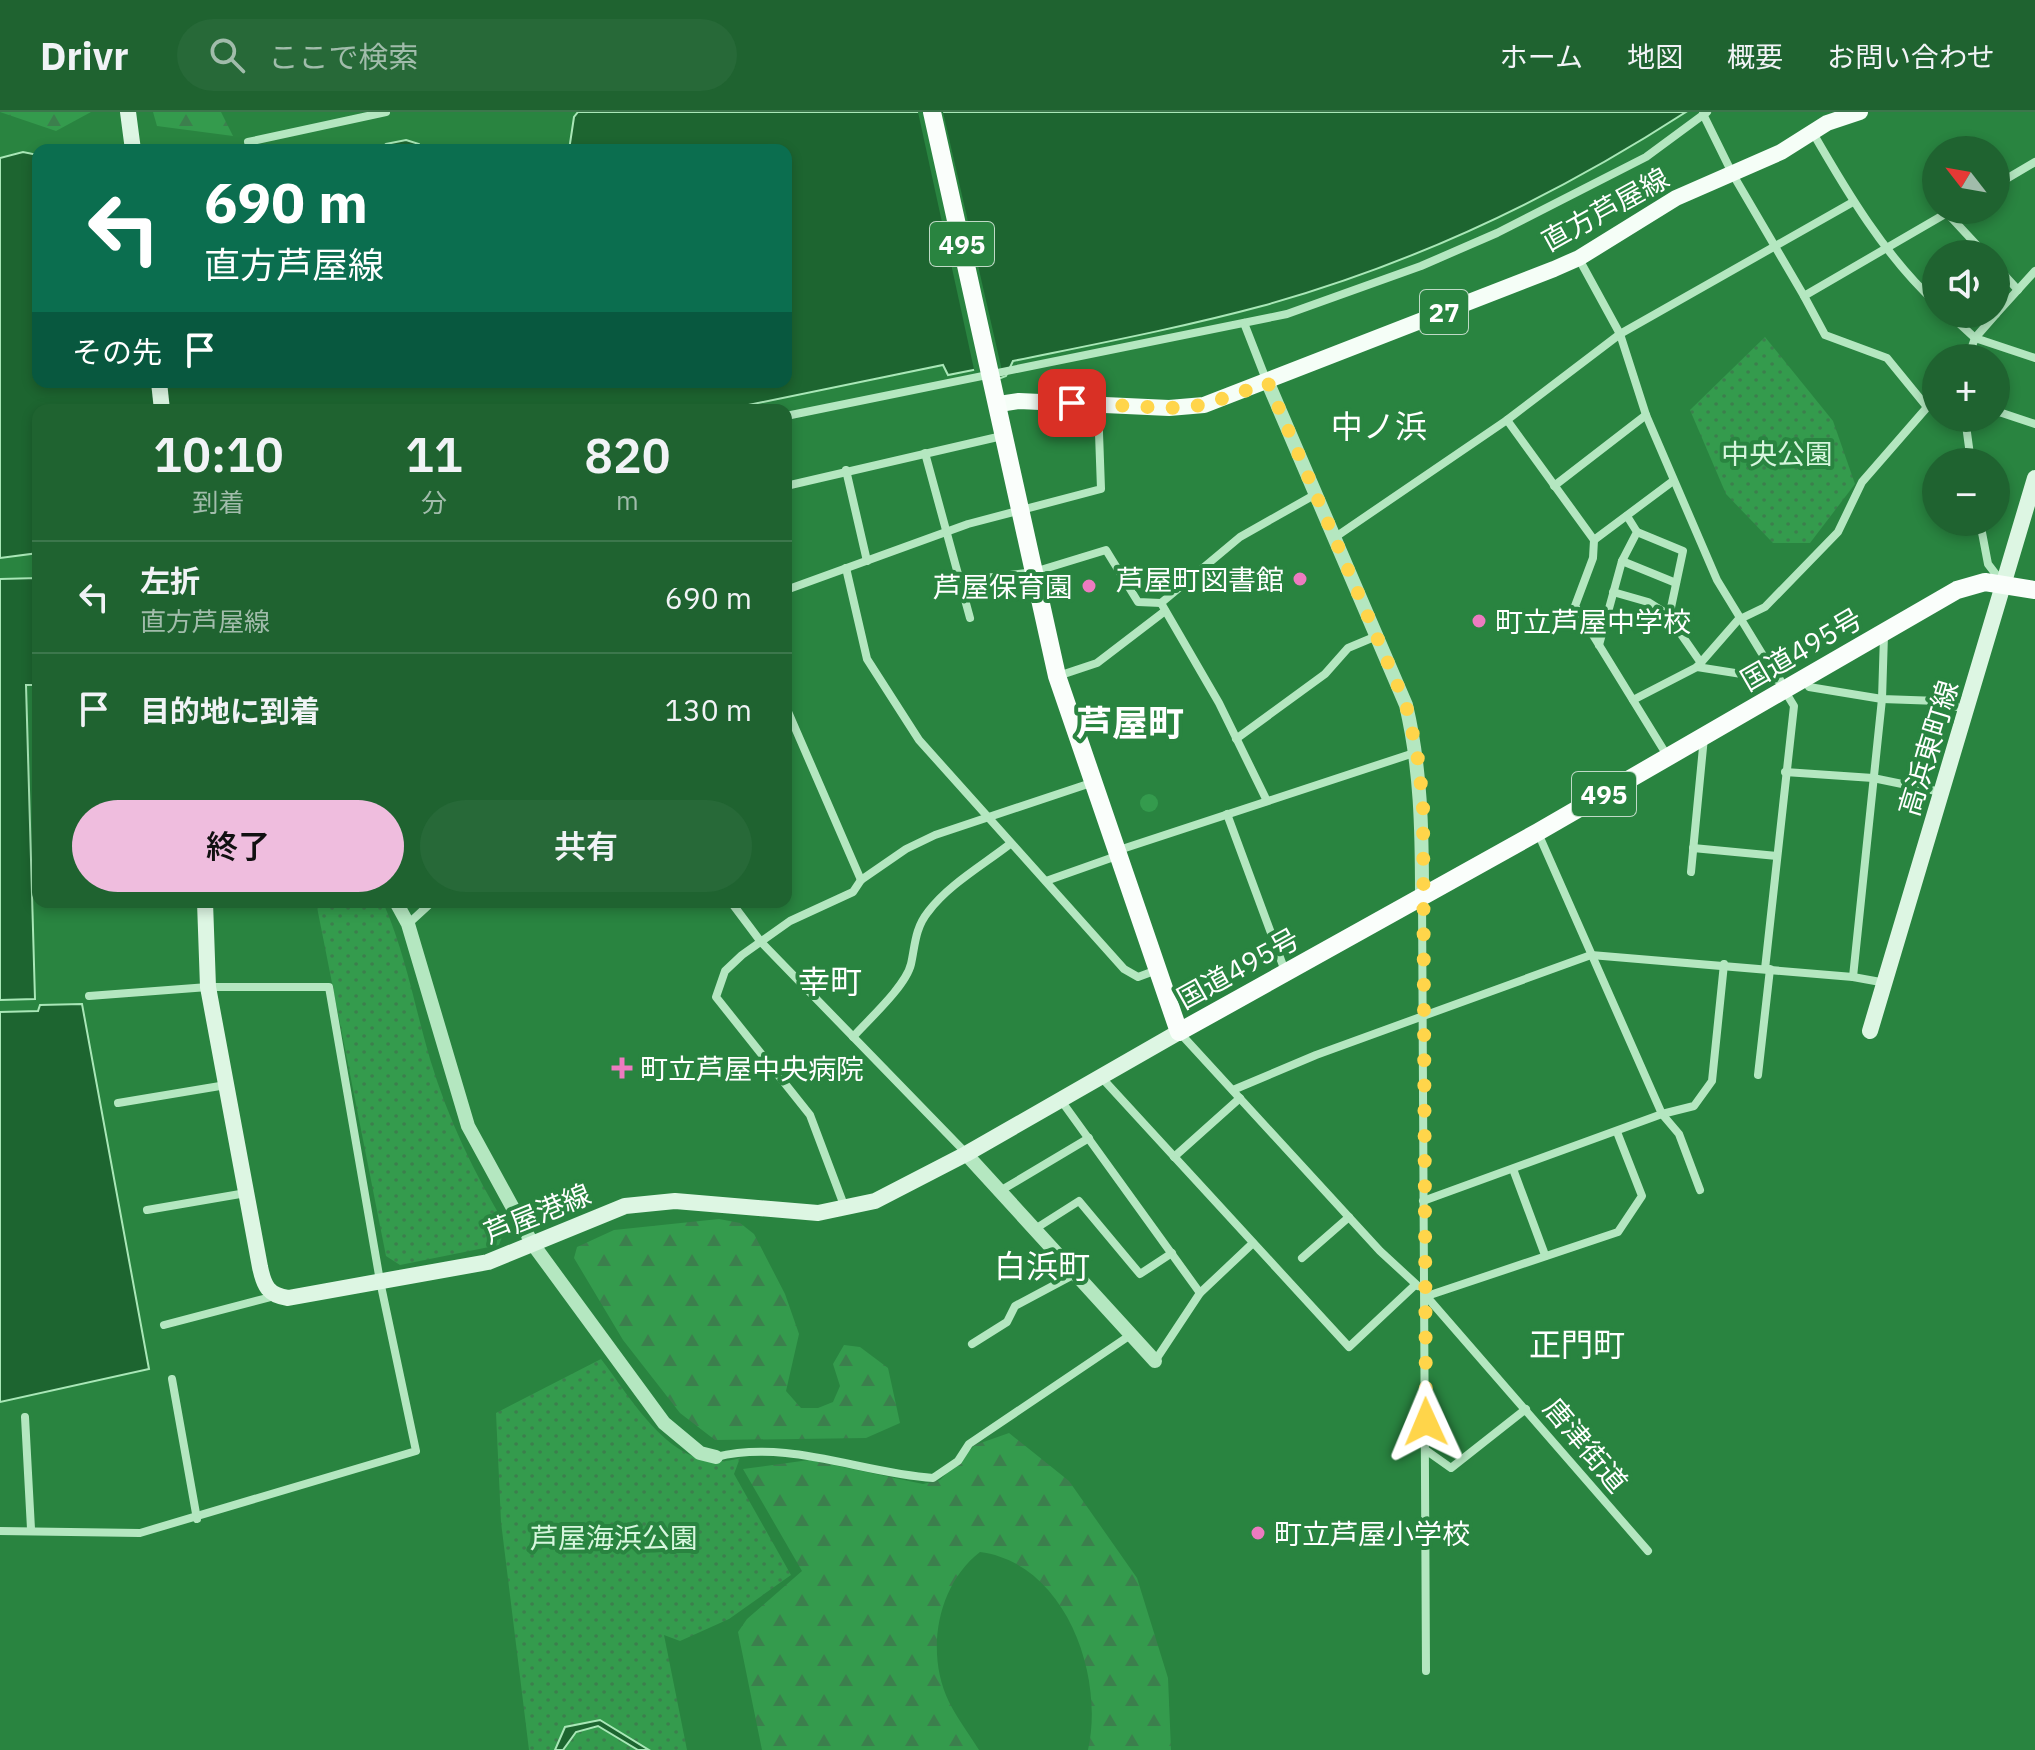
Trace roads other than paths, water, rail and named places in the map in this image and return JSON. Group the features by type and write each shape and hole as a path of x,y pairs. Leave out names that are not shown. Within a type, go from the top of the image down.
{"highway":[{"name":"国道495号","path":"932,112 993,376 1002,436 1057,676 1091,783 1179,1032 1287,975 1704,737 1783,685 1804,679 1971,583 2004,584 2035,590"}],"main road":[{"path":"128,112 132,144"},
{"name":"直方芦屋線","path":"999,404 1019,401 1169,408 1204,405 1268,383 1579,258 1676,198 1781,152 1827,123 1860,112"},
{"name":"高浜東町線","path":"1870,1031 2035,478"},
{"path":"205,908 208,987 264,1285 275,1296"},
{"name":"芦屋港線","path":"275,1296 288,1298 488,1262 514,1254 532,1243 625,1206 653,1202 802,1213 845,1209 875,1201 966,1154 1179,1032"}],"street":[{"path":"248,142 386,112"},
{"path":"792,415 1244,323 1340,295 1497,233 1646,157 1705,113 1732,173 1825,335 1887,358 1922,401"},
{"path":"1813,133 1853,202 1922,290"},
{"path":"2010,177 2035,162"},
{"path":"1334,538 1507,420 1620,334 1853,202"},
{"path":"1804,296 1930,224"},
{"path":"1960,224 1973,240"},
{"path":"1579,258 1620,334 1646,415 1673,481 1738,620 1794,706 1785,772 1758,1075"},
{"path":"2010,299 2035,271"},
{"path":"2010,281 2018,290"},
{"path":"1244,323 1334,538 1379,635 1406,705 1417,752 1423,802 1426,1671"},
{"path":"1964,328 1975,338 2035,358"},
{"path":"1973,344 1984,328"},
{"path":"792,588 1019,508 1101,489 1098,404"},
{"path":"1633,700 1699,665 1738,620 1765,607 1838,532 1862,482 1922,413"},
{"path":"1554,486 1646,415"},
{"path":"2010,416 2035,424"},
{"path":"1507,420 1594,540 1593,558 1575,606 1668,757"},
{"path":"792,484 1002,436"},
{"path":"925,453 970,618"},
{"path":"846,470 867,561"},
{"path":"1594,540 1673,481"},
{"path":"1057,676 1097,663 1240,537 1316,494"},
{"path":"1627,516 1637,532 1683,551 1669,617"},
{"path":"1599,645 1622,561 1637,532"},
{"path":"1983,536 1988,564 2004,584"},
{"path":"959,581 1034,572 1106,550 1138,602 1163,607 1267,801"},
{"path":"1622,561 1676,583"},
{"path":"846,568 867,659 919,740 985,817 1132,976 1157,970"},
{"path":"1613,592 1648,602 1669,617 1699,665 1783,685"},
{"path":"1853,977 1882,699 1884,634"},
{"path":"1236,739 1325,674 1348,648 1379,635"},
{"path":"1804,679 1809,687 1882,699 1939,701 1966,710"},
{"path":"792,721 861,880"},
{"path":"1691,872 1704,737"},
{"path":"1046,881 1111,858 1116,851 1417,752"},
{"path":"1785,772 1873,778 1941,792"},
{"path":"845,1209 810,1115 716,997 725,971 790,921 853,892 861,880 906,849 985,817 1091,783"},
{"path":"1227,814 1287,975"},
{"path":"1538,832 1662,1114 1679,1134 1700,1190"},
{"path":"853,1037 889,998 911,965 911,949 925,915 937,901 1010,844"},
{"path":"1693,848 1777,856"},
{"path":"399,908 408,924 468,1126 532,1243 664,1423 700,1453 716,1457 776,1451 933,1478 958,1461 969,1444 1129,1336"},
{"path":"408,924 425,908"},
{"path":"736,908 761,942 966,1154 1155,1361 1200,1293 1253,1243"},
{"path":"1233,1090 1591,955 1724,964 1853,977 1886,984"},
{"path":"1423,1201 1662,1114 1694,1106 1712,1081 1724,964"},
{"path":"0,1531 31,1529 140,1533 197,1519 416,1451 380,1281 329,987 208,987 89,996"},
{"path":"1179,1032 1414,1286 1426,1292 1618,1232 1642,1196 1617,1132"},
{"path":"1101,1077 1349,1347 1414,1286"},
{"path":"118,1103 227,1085"},
{"path":"1060,1098 1200,1293"},
{"path":"1174,1157 1240,1098"},
{"path":"1000,1191 1089,1138"},
{"path":"1513,1169 1545,1255"},
{"path":"147,1210 246,1193"},
{"path":"1035,1229 1079,1201 1140,1274 1172,1253"},
{"path":"1302,1258 1349,1217"},
{"path":"972,1344 1007,1322 1015,1306 1075,1274"},
{"name":"唐津街道","path":"1426,1292 1648,1551"},
{"path":"164,1325 275,1296"},
{"path":"172,1379 197,1519"},
{"path":"1427,1451 1451,1468 1526,1409"},
{"path":"25,1417 31,1529"}],"place":[{"name":"芦屋町図書館","path":"1300,579"},
{"name":"芦屋保育園","path":"1089,586"},
{"name":"町立芦屋中学校","path":"1479,621"},
{"name":"町立芦屋中央病院","path":"622,1068"},
{"name":"町立芦屋小学校","path":"1258,1533"}],"district":[{"name":"中ノ浜","path":"1379,426"},
{"name":"芦屋町","path":"1130,722"},
{"name":"幸町","path":"830,981"},
{"name":"白浜町","path":"1042,1266"},
{"name":"正門町","path":"1577,1344"}],"park label":[{"name":"中央公園","path":"1777,453"},
{"name":"芦屋海浜公園","path":"614,1537"}]}
